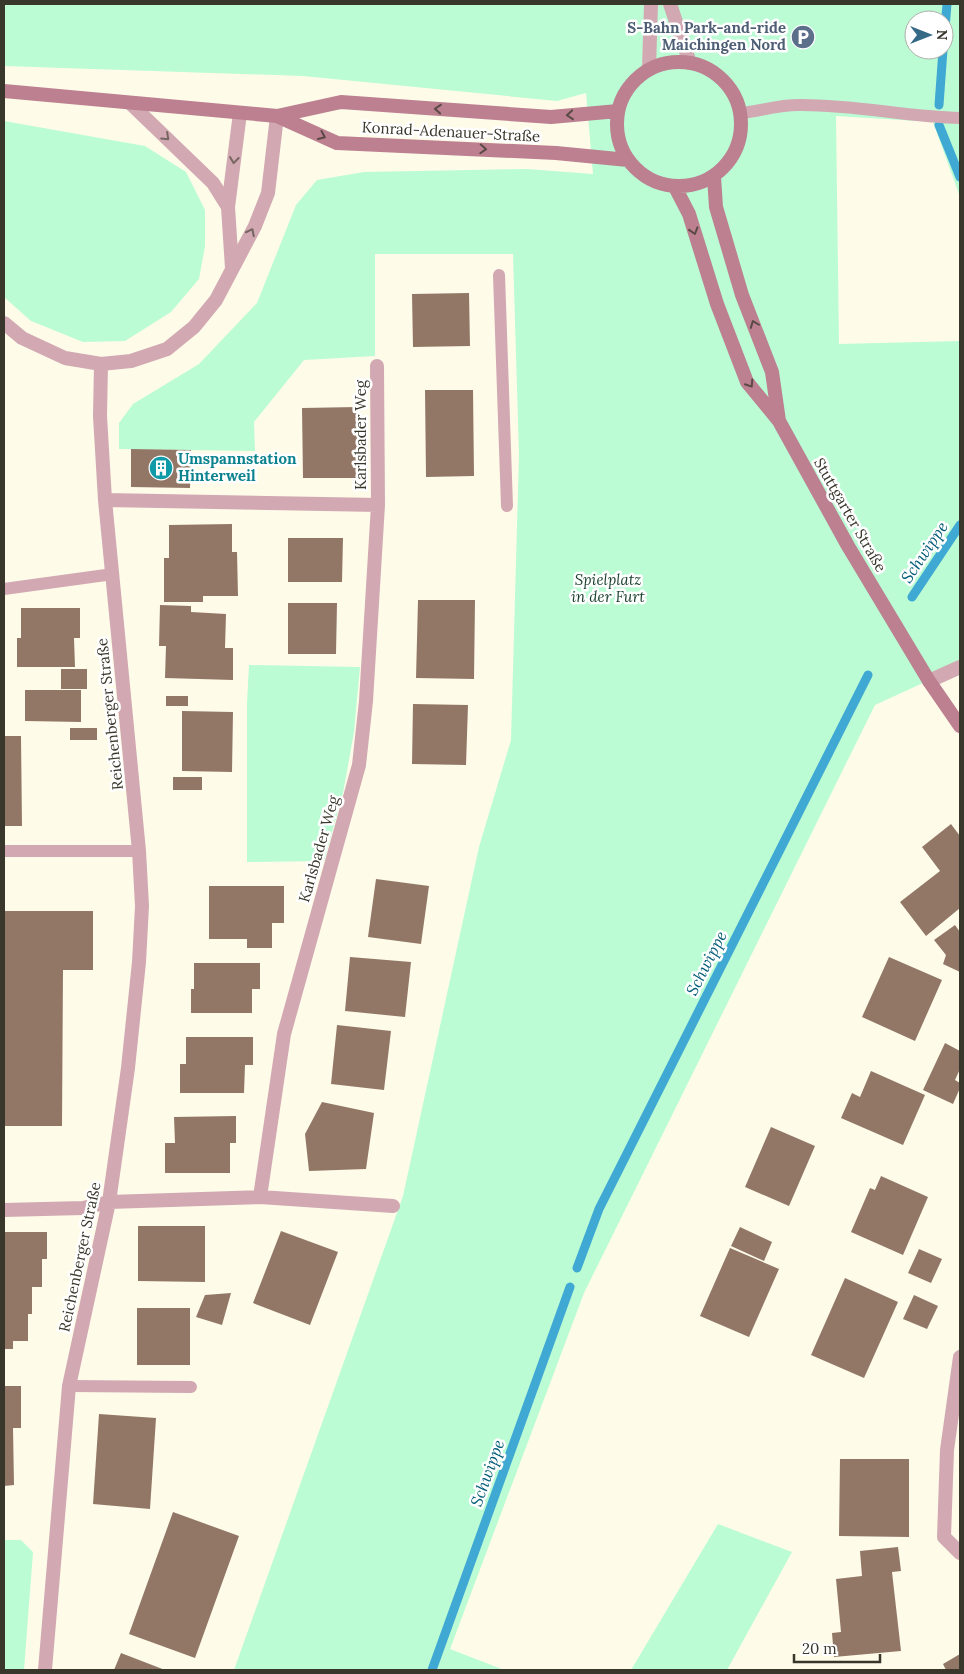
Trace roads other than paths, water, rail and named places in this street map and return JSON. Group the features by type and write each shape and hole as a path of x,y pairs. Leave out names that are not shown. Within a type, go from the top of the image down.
{"main road":[{"path":"690,62 718,75 728,86 736,99 741,113 741,135 734,156 725,168 714,177 695,185 675,187 657,183 641,174 628,160 620,145 617,128 618,111 629,87 638,77 662,64 690,62"},
{"name":"Konrad-Adenauer-Straße","path":"4,91 277,116 341,102 551,117 618,111"},
{"name":"Konrad-Adenauer-Straße","path":"277,116 337,143 556,153 628,160"},
{"name":"Stuttgarter Straße","path":"714,177 716,207 742,295 772,372 779,421"},
{"name":"Stuttgarter Straße","path":"675,187 689,214 717,304 747,382 779,421 848,546 929,681 960,726"}],"street":[{"path":"650,69 651,4"},
{"path":"670,4 690,62"},
{"path":"130,103 213,184 228,207"},
{"path":"232,269 228,207 240,113"},
{"path":"4,323 22,338 65,358 101,364 131,361 167,349 194,327 216,300 255,226 268,193 277,116"},
{"name":"Reichenberger Straße","path":"45,1670 69,1386 109,1202 128,1068 140,962 142,906 140,851 106,500 100,416 101,364"},
{"name":"Karlsbader Weg","path":"260,1197 284,1034 359,765 366,701 378,505 377,366"},
{"name":"Karlsbader Weg","path":"106,500 378,505"},
{"path":"929,681 960,667"},
{"path":"4,1210 83,1208 109,1202 260,1197 392,1206"},
{"path":"960,1357 947,1450 944,1537 960,1553"}],"lane":[{"path":"741,113 797,105 833,106 922,116 960,118"},
{"path":"499,275 507,506"},
{"path":"4,589 113,574"},
{"path":"4,851 140,851"},
{"path":"69,1386 191,1386"}],"waterway":[{"name":"Schwippe","path":"947,4 947,10"},
{"name":"Schwippe","path":"939,105 942,60"},
{"name":"Schwippe","path":"939,125 960,177"},
{"name":"Schwippe","path":"912,597 960,525"},
{"name":"Schwippe","path":"577,1268 599,1209 868,675"},
{"name":"Schwippe","path":"432,1670 570,1287"}],"place":[{"name":"S-Bahn Park-and-ride Maichingen Nord","path":"803,37"},
{"name":"Umspannstation Hinterweil","path":"161,468"}],"park label":[{"name":"Spielplatz in der Furt","path":"608,588"}]}
